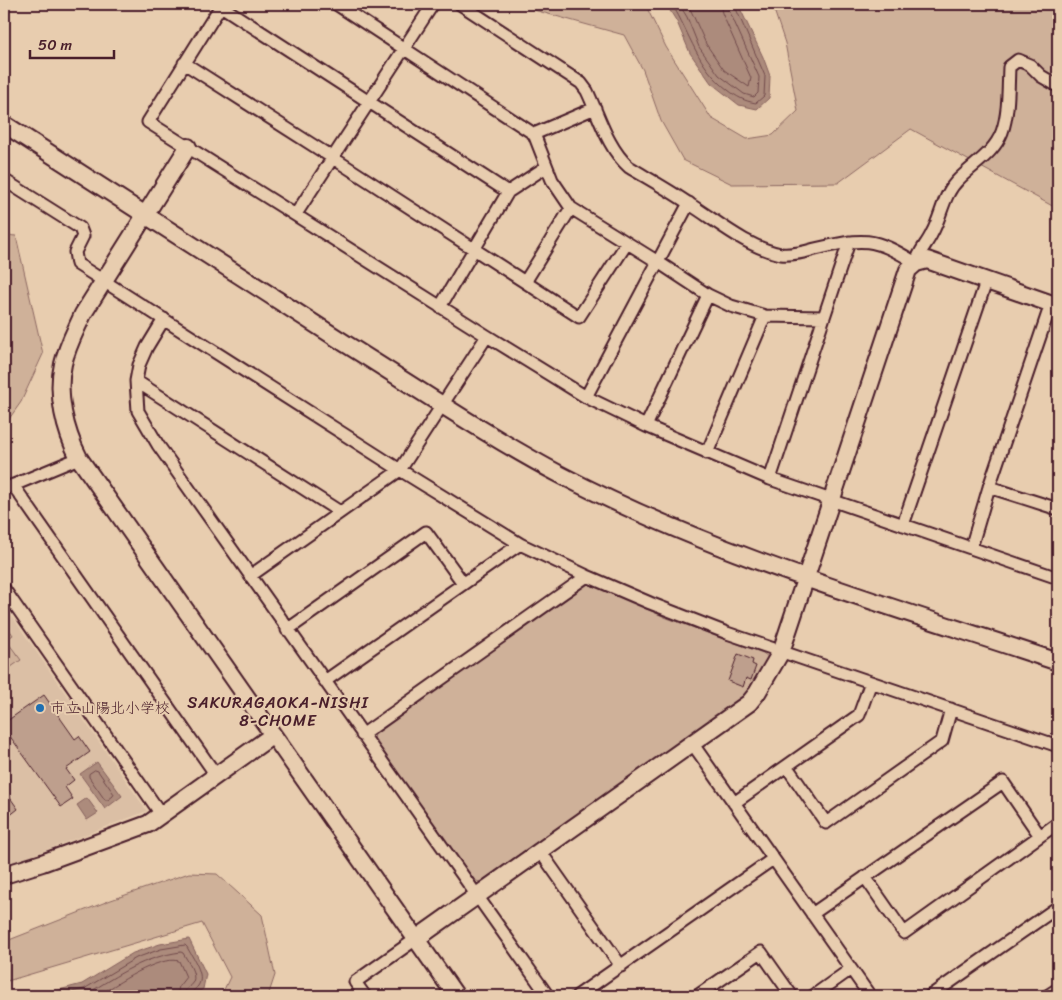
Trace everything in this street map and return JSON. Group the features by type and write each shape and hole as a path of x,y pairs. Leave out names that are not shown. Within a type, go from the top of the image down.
{"street":[{"path":"336,4 534,134 552,180 571,208 708,295 730,306 765,316 824,317"},
{"path":"296,214 433,4"},
{"path":"460,4 572,75 581,83 587,91 615,150 621,160 629,167 757,246 783,254 849,242 874,242 892,248 916,263"},
{"path":"508,192 221,5 148,122 586,397 646,426 770,479 1058,578"},
{"path":"916,263 918,254 932,233 947,195 958,180 984,159 1002,133 1006,117 1009,68 1018,60 1030,65 1041,76 1058,86"},
{"path":"184,63 579,318 627,243"},
{"path":"534,134 595,108"},
{"path":"4,124 443,405 553,470 648,517 698,538 806,577 1058,662"},
{"path":"188,147 104,281 71,340 63,365 61,394 71,442 79,458 456,996"},
{"path":"440,307 508,192 546,167"},
{"path":"4,180 80,228 82,236 75,252 77,264 400,470 520,544 650,603 781,652 1058,746"},
{"path":"586,397 689,203"},
{"path":"525,282 571,208"},
{"path":"770,479 849,242"},
{"path":"366,996 355,982 749,703 757,693 781,652 908,270 916,263 927,260 1055,305 989,487 971,548"},
{"path":"903,525 986,282"},
{"path":"646,426 708,295"},
{"path":"708,453 765,316"},
{"path":"164,319 147,347 139,365 136,381 138,411 158,445 476,897 548,996"},
{"path":"250,576 400,470 487,336"},
{"path":"136,381 340,512"},
{"path":"79,458 8,487 216,775"},
{"path":"989,487 1058,508"},
{"path":"288,630 426,532 464,583"},
{"path":"325,681 520,544"},
{"path":"362,735 587,576"},
{"path":"4,590 161,814"},
{"path":"734,803 859,716 871,682"},
{"path":"787,767 826,822 942,742 951,709"},
{"path":"4,875 148,824 272,735"},
{"path":"692,743 870,996"},
{"path":"812,914 1003,782 1040,836"},
{"path":"865,877 904,933 1058,824"},
{"path":"540,851 621,966"},
{"path":"577,996 774,859"},
{"path":"930,996 946,992 1058,906"},
{"path":"697,996 760,952 792,996"},
{"path":"813,996 851,969"},
{"path":"1047,996 1058,989"}],"shaded area":[{"path":"528,4 645,4 666,47 711,118 747,139 773,135 798,111 785,43 772,4 1058,4 1058,209 911,129 838,183 732,184 683,160 661,121 643,70 624,35 534,10"},
{"path":"4,235 16,236 43,354 21,402 4,426"},
{"path":"591,584 667,618 763,653 768,657 761,676 743,697 480,882 470,879 374,742 375,732 582,585"},
{"name":"市立山陽北小学校","path":"4,605 147,811 4,866"},
{"path":"4,622 13,635 6,640 21,660 4,672"},
{"path":"189,873 217,874 262,915 275,975 268,996 221,996 230,977 202,923 4,982 4,942 111,900"}],"water":[{"path":"666,4 738,4 770,76 769,98 757,109 739,105 711,83 690,53 677,22"},
{"path":"97,762 122,796 105,809 80,774"},
{"path":"87,798 98,813 87,820 77,805"},
{"path":"189,939 206,974 203,989 193,996 36,996 82,984 133,953 160,944"}],"building":[{"path":"738,654 753,660 752,664 756,666 751,680 746,678 743,687 728,681"},
{"path":"44,695 75,739 79,736 90,752 66,769 74,780 65,787 73,799 61,807 9,735 4,739 4,723"},
{"path":"4,789 18,809 4,820"}],"place":[{"name":"市立山陽北小学校","path":"40,708"}],"district":[{"name":"SAKURAGAOKA-NISHI 8-CHOME","path":"278,711"}]}
